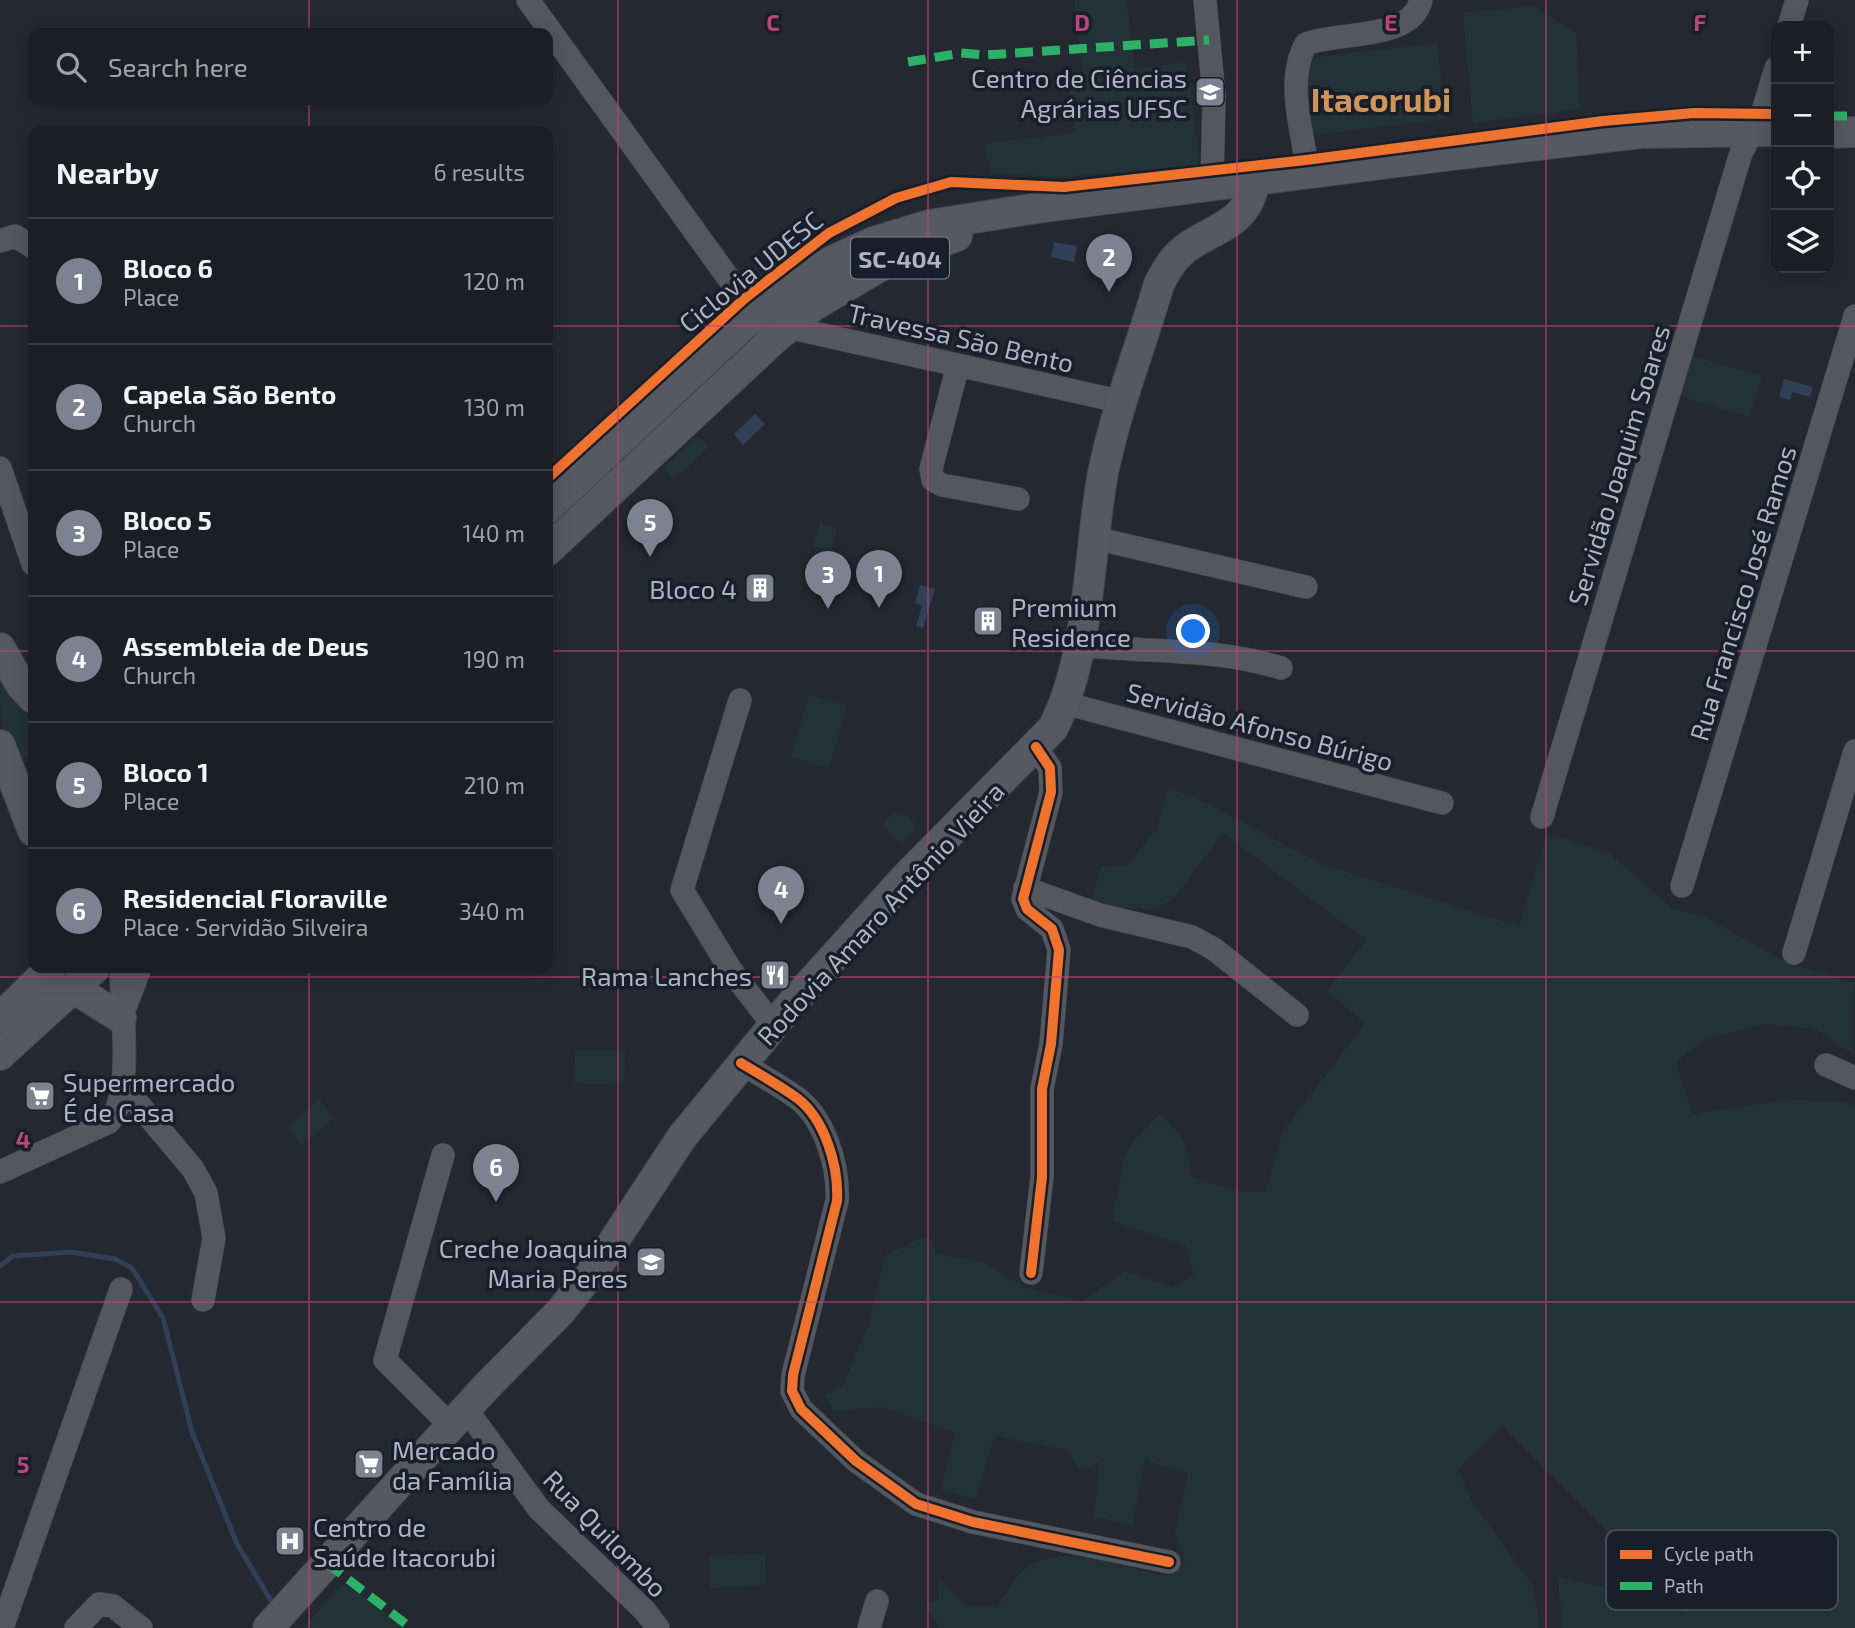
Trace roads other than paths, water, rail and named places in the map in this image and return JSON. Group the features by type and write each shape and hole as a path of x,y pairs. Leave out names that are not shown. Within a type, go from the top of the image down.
{"main road":[{"name":"SC-404","path":"553,503 755,314 830,262 873,242 929,225 1044,207 1308,173 1641,133 1764,131"},
{"path":"1834,133 1855,132"},
{"name":"Rodovia Amaro Antônio Vieira","path":"268,1628 586,1281 682,1137 773,1025 904,879 1053,728 1064,703 1078,645 1103,474 1159,284 1171,261 1189,246 1238,216 1251,201 1255,180"},
{"name":"SC-404","path":"553,545 780,333 839,289 884,264 937,242 1044,207"},
{"path":"0,648 28,693"},
{"path":"13,756 28,812"},
{"path":"0,1018 46,973"},
{"path":"0,1055 90,973"},
{"path":"73,988 121,1018"}],"street":[{"path":"528,0 548,28"},
{"path":"1206,0 1214,96 1212,185"},
{"path":"1308,173 1295,79 1296,61 1306,44 1323,37 1386,30 1403,24 1419,10 1421,0"},
{"path":"1791,21 1797,0"},
{"path":"553,35 755,314 780,333"},
{"name":"Servidão Joaquim Soares","path":"1542,817 1741,153 1764,131 1762,114 1771,84"},
{"path":"0,241 15,236 28,244"},
{"name":"Rua Francisco José Ramos","path":"1682,886 1855,316"},
{"name":"Travessa São Bento","path":"780,333 958,365 1123,402"},
{"path":"958,365 931,469 933,480 942,485 1018,499"},
{"path":"0,468 28,549"},
{"path":"1094,538 1307,587"},
{"path":"1078,645 1147,652 1231,654 1281,668"},
{"path":"740,700 682,890 730,969 773,1025"},
{"name":"Servidão Afonso Búrigo","path":"1064,703 1442,803"},
{"path":"1031,1273 1042,1177 1042,1088 1051,1044 1059,950 1052,929 1027,909 1023,899 1051,792 1050,768 1037,747"},
{"path":"1794,953 1855,751"},
{"path":"1025,887 1100,915 1192,937 1214,949 1297,1015"},
{"path":"0,1172 109,1122 117,1112 124,1087 121,973"},
{"path":"121,1018 138,973"},
{"path":"741,1063 808,1108 821,1131 839,1180 837,1200 793,1375 792,1391 801,1409 856,1461 916,1504 973,1522 1169,1562"},
{"path":"1826,1065 1855,1078"},
{"path":"124,1087 194,1169 206,1193 214,1237 203,1300"},
{"name":"Rua Quilombo","path":"443,1155 384,1360 459,1418 538,1509 645,1611 658,1628"},
{"path":"2,1628 121,1289"},
{"path":"869,1628 877,1601"},
{"path":"76,1628 99,1604 113,1606 141,1628"}],"water":[{"path":"1054,242 1077,246 1074,262 1051,257"},
{"path":"1784,379 1813,387 1810,397 1792,392 1790,400 1779,397"},
{"path":"755,414 765,424 743,445 734,434"},
{"path":"920,585 935,589 923,628 916,626 922,606 915,603"}],"waterway":[{"path":"0,1266 13,1256 71,1252 115,1259 132,1268 163,1318 192,1432 237,1544 273,1604"}],"place":[{"name":"Centro de Ciências Agrárias UFSC","path":"1210,92"},
{"name":"Capela São Bento","path":"1109,292"},
{"name":"Bloco 1","path":"650,557"},
{"name":"Bloco 4","path":"760,588"},
{"name":"Bloco 6","path":"879,608"},
{"name":"Bloco 5","path":"828,609"},
{"name":"Premium Residence","path":"988,621"},
{"name":"Assembleia de Deus","path":"781,924"},
{"name":"Rama Lanches","path":"775,975"},
{"name":"Supermercado É de Casa","path":"40,1096"},
{"name":"Residencial Floraville","path":"496,1202"},
{"name":"Creche Joaquina Maria Peres","path":"651,1262"},
{"name":"Mercado da Família","path":"369,1464"},
{"name":"Centro de Saúde Itacorubi","path":"290,1541"}],"district":[{"name":"Itacorubi","path":"1381,99"}]}
